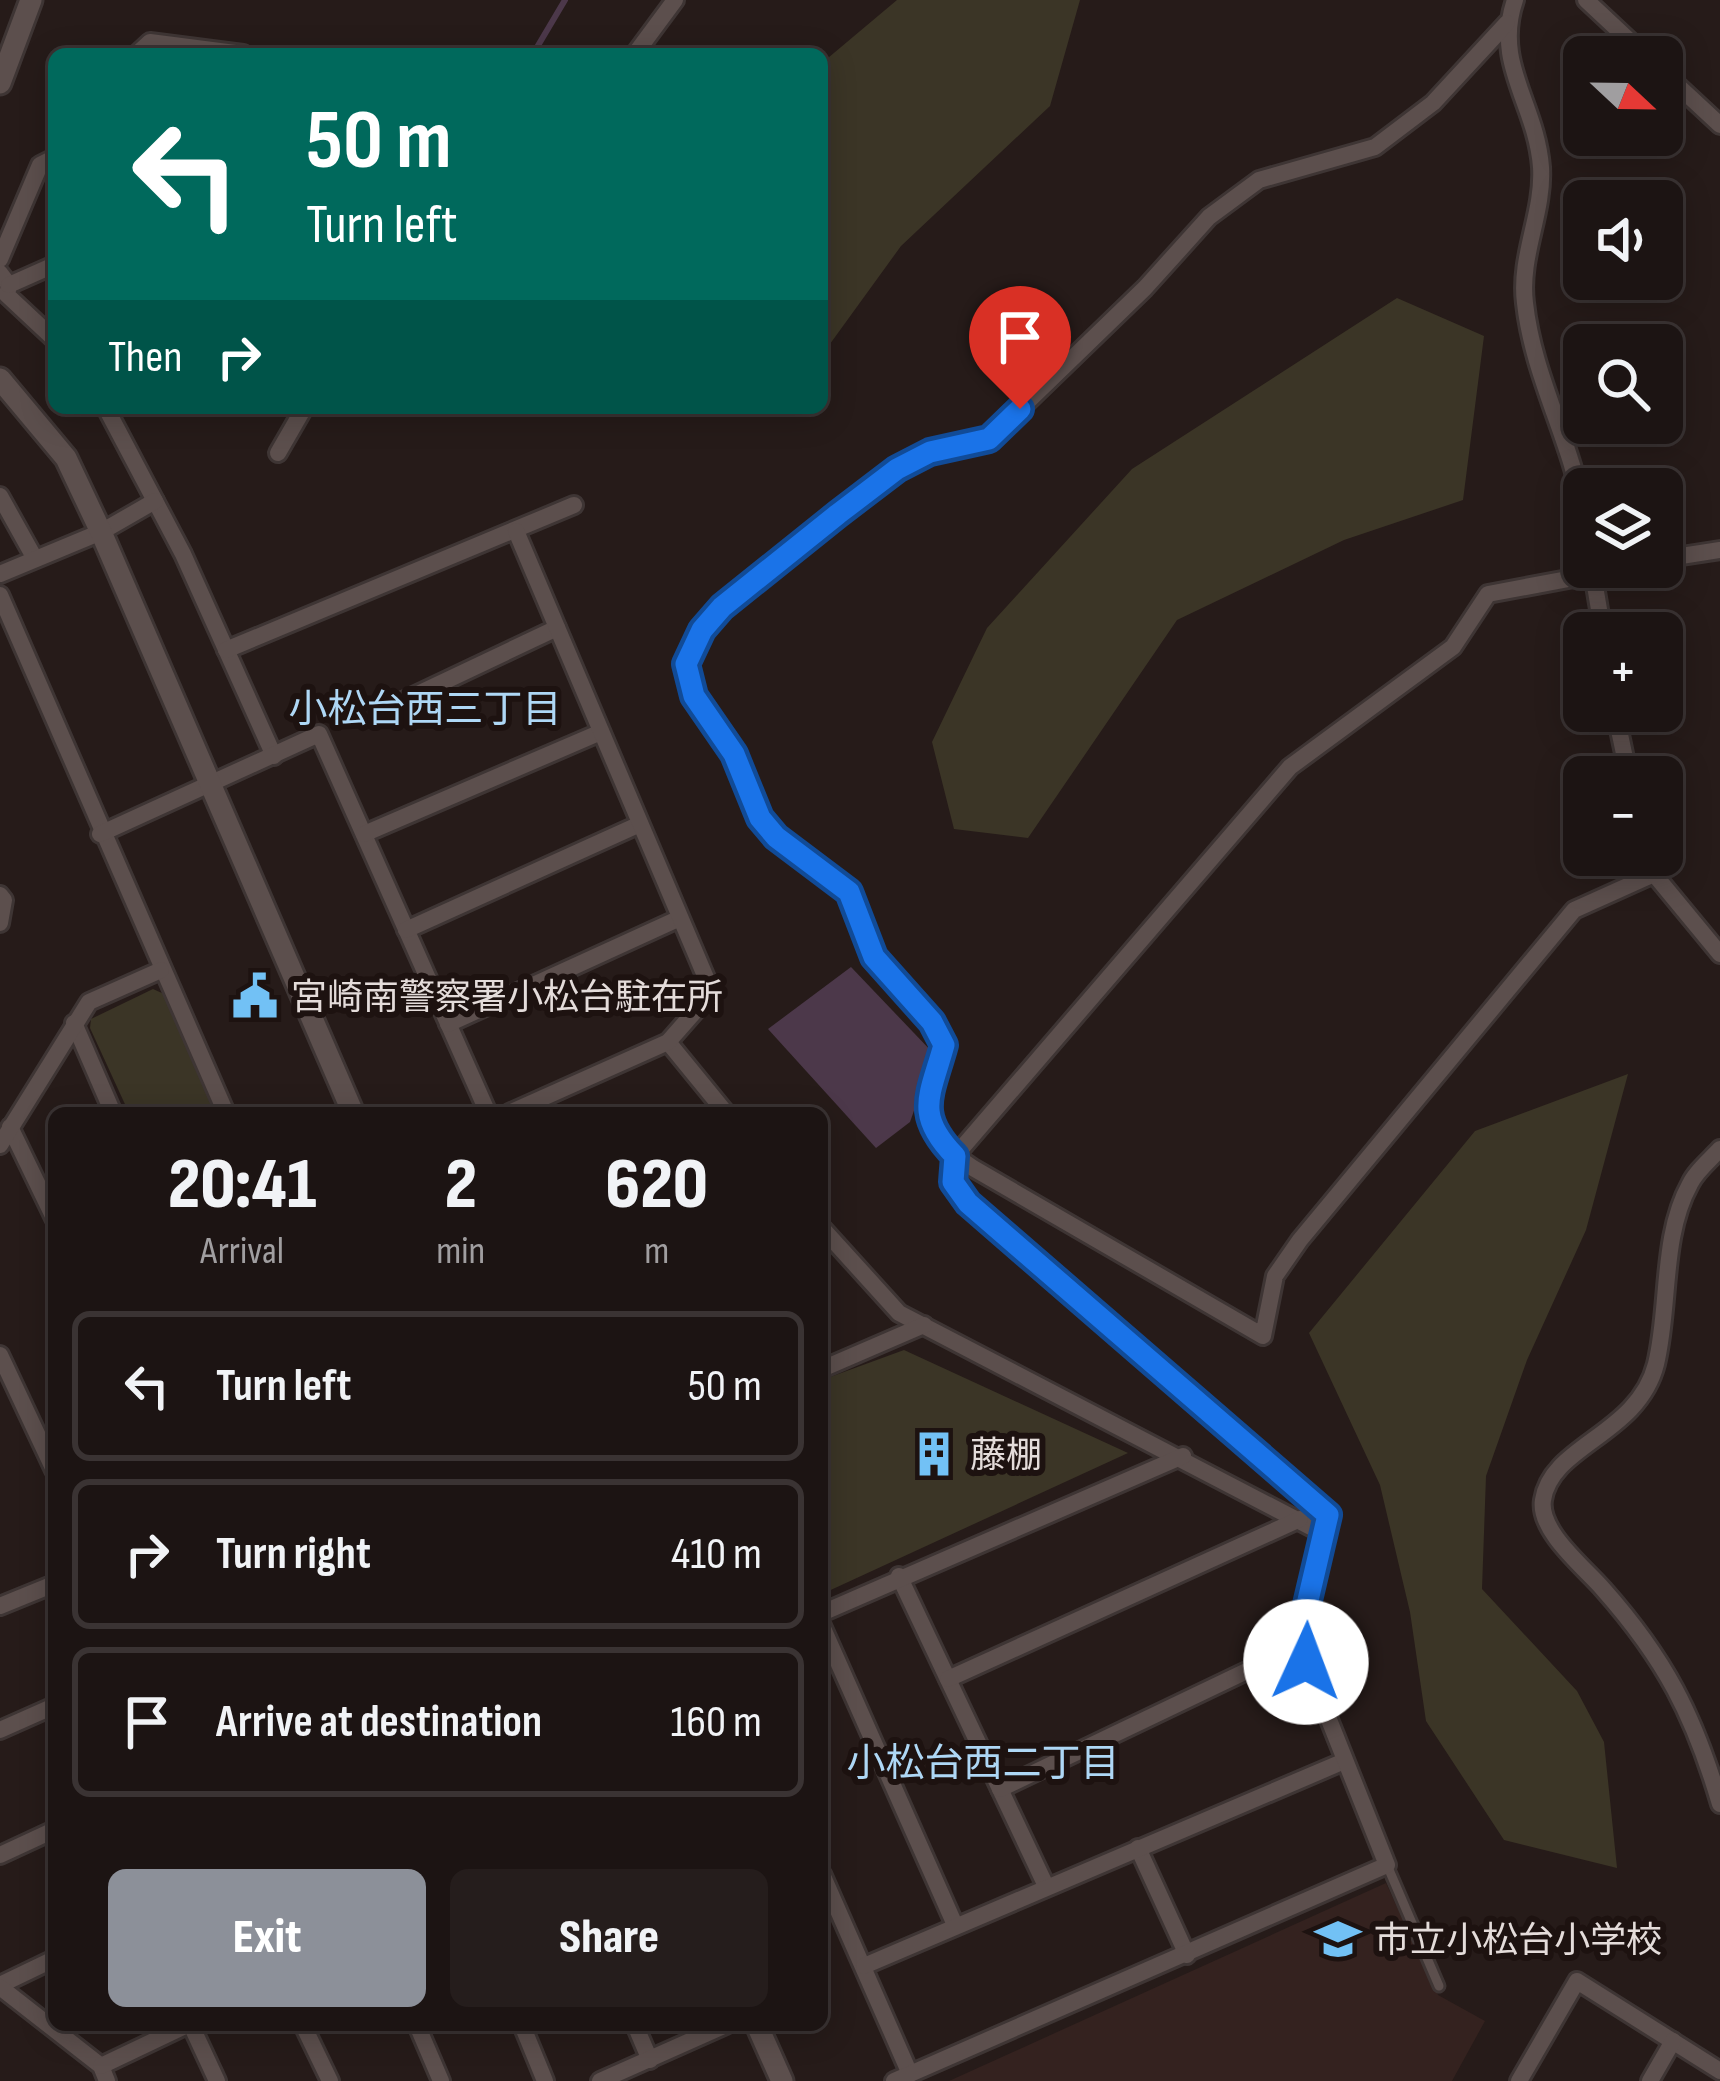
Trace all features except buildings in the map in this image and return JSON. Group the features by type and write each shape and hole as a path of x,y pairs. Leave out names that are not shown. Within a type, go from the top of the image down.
{"street":[{"path":"0,83 32,0"},
{"path":"639,48 675,0"},
{"path":"1515,0 1507,23 1507,61 1530,105 1541,169 1524,268 1528,331 1570,468"},
{"path":"1586,0 1625,36"},
{"path":"1507,23 1433,103 1376,146 1259,180 1209,218 1145,288 989,439 930,452 897,469 722,607 702,630 686,664 694,696 734,754 760,818 776,837 849,892 874,957 932,1022 944,1045 926,1109 931,1132 955,1156 1263,1336 1275,1276 1300,1240 1574,910 1650,876"},
{"path":"144,48 151,42 197,48"},
{"path":"1683,91 1720,125"},
{"path":"0,259 40,165 48,161"},
{"path":"48,267 5,279 7,295 48,333"},
{"path":"0,380 66,458 350,1107"},
{"path":"109,414 274,756"},
{"path":"278,453 301,414"},
{"path":"0,496 34,557"},
{"path":"0,574 101,532 155,501"},
{"path":"226,650 574,505"},
{"path":"516,531 712,992 668,1042 522,1107"},
{"path":"1683,556 1720,550"},
{"path":"828,1887 864,1966 902,2078 1388,1865 1342,1762 1301,1630 1328,1515 968,1203 953,1182 955,1156 1290,767 1454,646 1488,594 1563,578"},
{"path":"0,595 100,834 223,1107"},
{"path":"384,710 557,628"},
{"path":"364,834 602,732"},
{"path":"100,834 319,734 485,1107"},
{"path":"406,930 640,824"},
{"path":"1656,876 1720,954"},
{"path":"0,895 0,923"},
{"path":"448,1024 680,918"},
{"path":"0,1145 89,1003 161,970"},
{"path":"74,1023 110,1107"},
{"path":"668,1042 721,1107"},
{"path":"10,1127 48,1206"},
{"path":"1718,1793 1684,1699 1654,1646 1552,1530 1541,1505 1550,1475 1639,1406 1656,1364 1678,1212 1691,1180 1720,1149"},
{"path":"828,1238 899,1313 1327,1534"},
{"path":"828,1366 924,1325"},
{"path":"0,1355 48,1456"},
{"path":"828,1610 1183,1456"},
{"path":"948,1679 1300,1519"},
{"path":"899,1576 1046,1886"},
{"path":"2,1601 48,1585"},
{"path":"828,1639 955,1925"},
{"path":"1000,1789 1304,1644"},
{"path":"0,1730 48,1709"},
{"path":"864,1966 1342,1762"},
{"path":"0,1855 48,1833"},
{"path":"1138,1848 1187,1954"},
{"path":"48,1962 0,1986 48,2026"},
{"path":"1519,2081 1577,1981 1720,2071"},
{"path":"54,2031 104,2073 178,2031"},
{"path":"192,2031 217,2081"},
{"path":"306,2031 330,2081"},
{"path":"420,2031 441,2081"},
{"path":"525,2031 545,2081"},
{"path":"638,2031 650,2060"},
{"path":"600,2081 713,2031"},
{"path":"760,2031 782,2081"},
{"path":"1650,2081 1672,2042"}],"lane":[{"path":"1388,1865 1439,1986"}],"shaded area":[{"path":"897,0 1080,0 1050,106 901,246 828,347 828,58"},
{"path":"1397,298 1484,336 1463,500 1344,540 1177,620 1028,838 954,829 932,742 987,628 1132,469"},
{"path":"851,967 934,1054 910,1122 876,1148 768,1029"},
{"path":"153,989 164,994 214,1107 126,1107 90,1028 91,1019"},
{"path":"1628,1074 1586,1230 1527,1360 1486,1476 1482,1589 1577,1691 1604,1742 1617,1868 1504,1840 1426,1721 1410,1612 1380,1485 1309,1333 1475,1131"},
{"path":"904,1350 1128,1453 828,1591 828,1378"},
{"name":"市立小松台小学校","path":"1386,1883 1438,1995 1485,2021 1452,2081 949,2081"}],"waterway":[{"path":"537,48 565,0"}],"place":[{"name":"宮崎南警察署小松台駐在所","path":"255,996"},
{"name":"藤棚","path":"934,1454"},
{"name":"市立小松台小学校","path":"1338,1939"}],"district":[{"name":"小松台西三丁目","path":"425,708"},
{"name":"小松台西二丁目","path":"983,1762"}],"route":[{"path":"1020,409 989,439 930,452 897,469 838,514 722,607 702,630 686,664 694,696 734,754 760,818 776,837 840,881 857,909 874,957 932,1022 944,1045 926,1109 931,1132 955,1156 953,1182 968,1203 1328,1515 1301,1630 1306,1662"}]}
